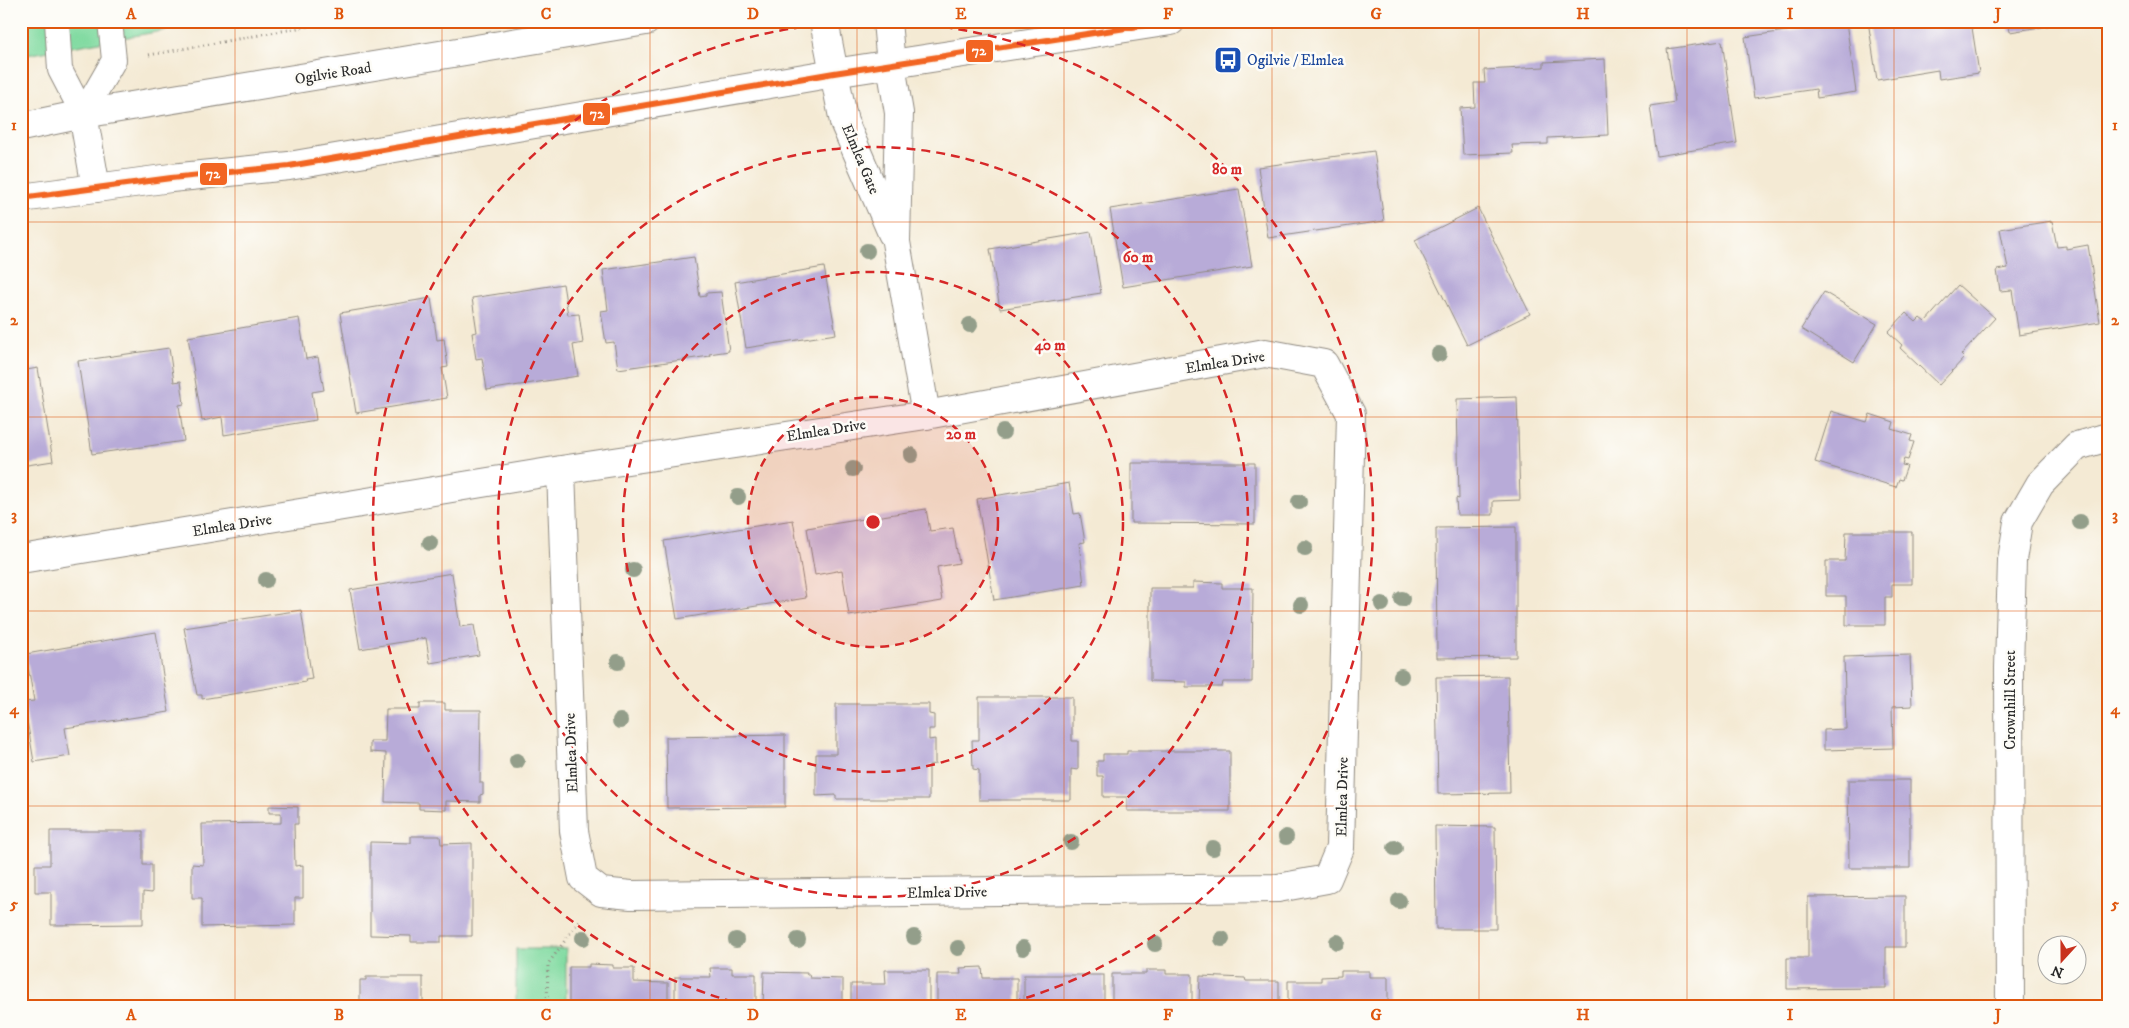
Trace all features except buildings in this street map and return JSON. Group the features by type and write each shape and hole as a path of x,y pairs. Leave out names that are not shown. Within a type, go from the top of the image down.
{"street":[{"name":"Ogilvie Road","path":"21,128 83,114 646,21"},
{"name":"Elmlea Gate","path":"824,21 844,122 896,242"},
{"name":"Elmlea Gate","path":"887,21 899,113 896,242 926,415"},
{"path":"21,198 289,166 834,74 1171,21"},
{"path":"83,114 96,188"},
{"name":"Elmlea Drive","path":"21,560 562,470 926,415 1265,354 1324,364 1351,414 1340,848 1327,878 1278,888 630,895 601,892 584,878 574,831 562,470"},
{"name":"Crownhill Street","path":"2010,1007 2009,668 2012,560 2018,522 2040,484 2077,446 2108,437"}],"lane":[{"path":"57,21 60,70 83,114"},
{"path":"83,114 114,60 110,21"}],"path":[{"path":"150,55 337,21"},
{"path":"547,1007 548,964 601,892"}],"green space":[{"path":"21,21 218,21 21,56"},
{"path":"516,949 566,949 566,1007 516,1007"}],"transit line":[{"name":"72","path":"21,198 171,178 289,166 834,73 1171,21"}],"place":[{"name":"Ogilvie / Elmlea","path":"1228,60"}]}
